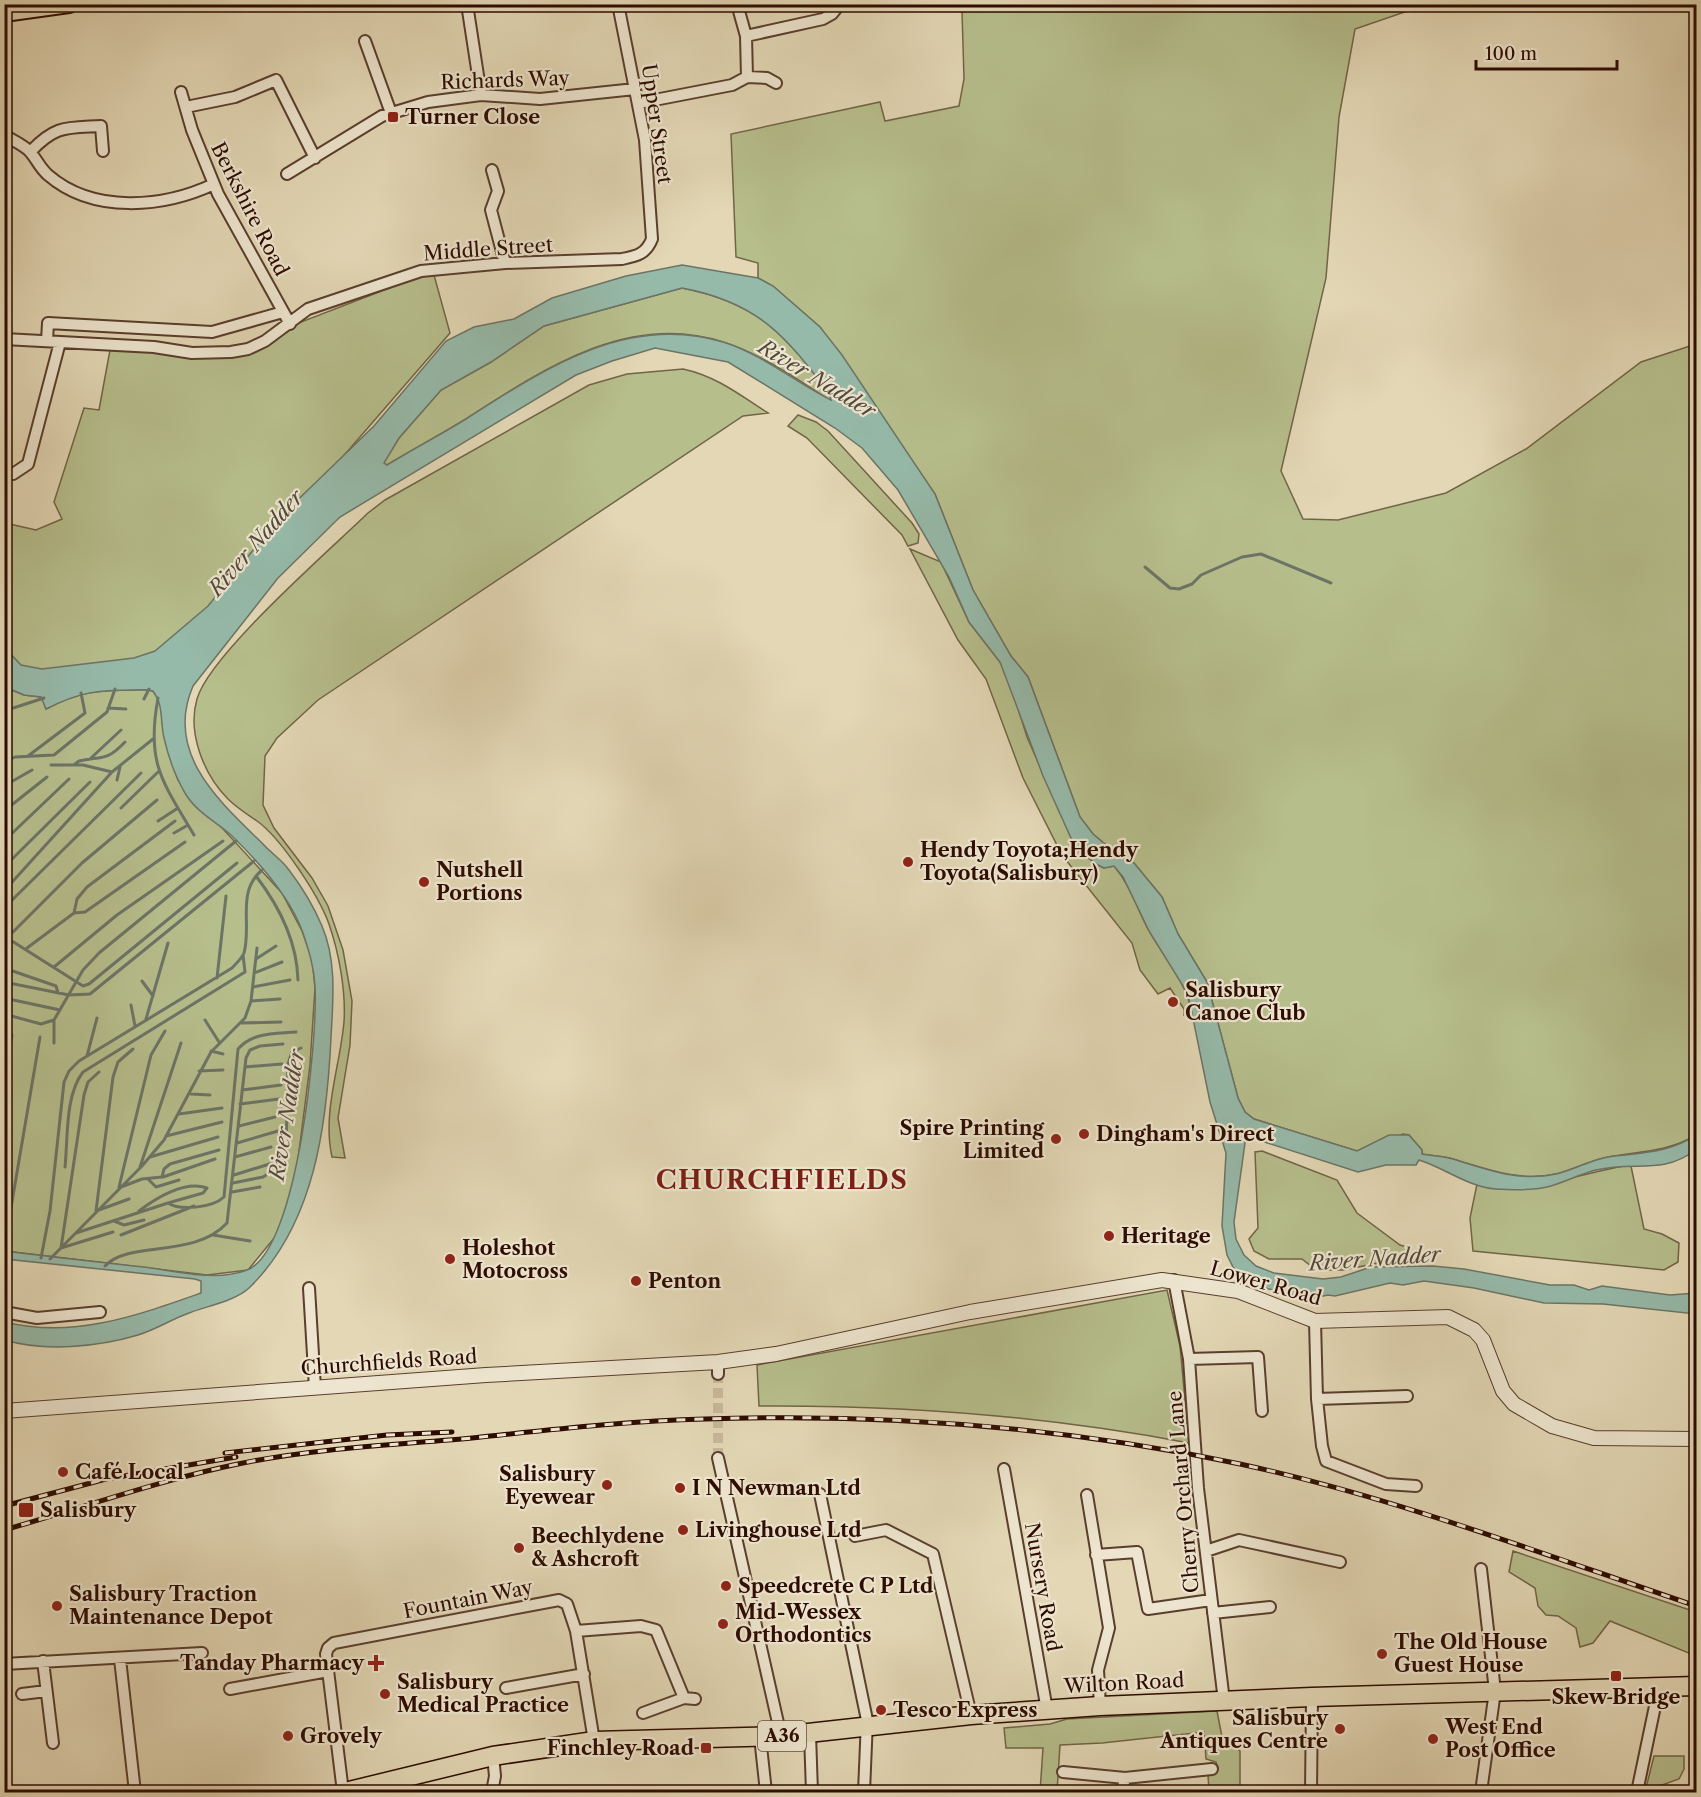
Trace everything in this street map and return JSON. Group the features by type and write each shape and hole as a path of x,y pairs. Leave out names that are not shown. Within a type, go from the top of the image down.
{"highway":[{"name":"Wilton Road","path":"344,1792 493,1756 594,1741 810,1734 971,1715 1100,1706 1312,1697 1696,1686"}],"main road":[{"path":"4,13 69,4"}],"street":[{"path":"468,4 481,95"},
{"name":"Upper Street","path":"618,4 645,140 652,239 648,250"},
{"path":"737,4 746,36 747,77"},
{"path":"746,36 823,19 832,14 840,4"},
{"path":"365,41 391,113"},
{"path":"186,107 235,97 274,75 315,158"},
{"path":"639,103 732,85 747,77 767,78 776,83"},
{"name":"Richards Way","path":"287,174 391,113 428,102 481,95 540,99 635,89"},
{"name":"Berkshire Road","path":"181,92 214,184 290,324"},
{"path":"100,113 103,151"},
{"path":"30,151 48,134 59,129 101,126"},
{"path":"4,135 30,151 36,162 71,190 108,201 139,202 175,199 214,184"},
{"path":"492,170 498,191 491,210 505,263"},
{"name":"Middle Street","path":"4,339 221,353 256,346 308,309 421,271 505,263 622,259 640,255 648,250"},
{"path":"47,341 48,322 212,332 283,312"},
{"path":"4,471 13,474 28,464 60,342"},
{"name":"Lower Road","path":"776,1354 970,1312 1174,1280 1238,1291 1315,1321 1448,1317 1461,1321 1484,1340 1503,1391 1514,1404 1552,1426 1594,1438 1696,1439"},
{"name":"Cherry Orchard Lane","path":"1174,1280 1189,1359 1198,1488 1224,1701"},
{"path":"309,1288 315,1388"},
{"path":"4,1312 37,1318 100,1312"},
{"path":"1315,1321 1317,1399 1322,1446 1326,1461 1386,1484 1416,1486"},
{"name":"Churchfields Road","path":"4,1411 550,1370 718,1368 776,1354"},
{"path":"1189,1359 1258,1357 1262,1411"},
{"path":"1317,1399 1407,1396"},
{"path":"718,1458 781,1736"},
{"name":"Nursery Road","path":"1004,1470 1047,1710"},
{"path":"820,1494 867,1726 864,1792"},
{"path":"1087,1495 1109,1628 1098,1670 1100,1706"},
{"path":"855,1536 886,1530 933,1554 971,1715"},
{"path":"1206,1551 1239,1540 1340,1562"},
{"path":"1096,1555 1137,1552 1148,1609 1211,1600"},
{"path":"1480,1569 1495,1691 1481,1792"},
{"name":"Fountain Way","path":"344,1792 326,1654 328,1648 334,1643 559,1600 569,1607 576,1631 594,1741"},
{"path":"1213,1613 1270,1606"},
{"path":"576,1631 641,1626 656,1630 690,1699 643,1713"},
{"path":"4,1664 202,1653"},
{"path":"120,1659 135,1792"},
{"path":"43,1661 53,1743"},
{"path":"231,1689 328,1671"},
{"path":"506,1688 584,1674"},
{"path":"1637,1792 1659,1687"},
{"path":"22,1694 46,1691"},
{"path":"1311,1792 1312,1697"},
{"path":"810,1734 812,1792"},
{"path":"760,1737 766,1792"},
{"path":"492,1792 495,1776 493,1756"},
{"path":"1063,1772 1125,1778 1212,1769"},
{"path":"1122,1792 1125,1778"}],"green space":[{"path":"939,5 1425,5 1355,29 1339,117 1326,278 1281,471 1303,519 1338,520 1446,493 1526,449 1641,362 1696,344 1696,1135 1663,1148 1604,1158 1556,1174 1529,1176 1503,1173 1449,1158 1422,1154 1422,1150 1409,1135 1403,1134 1357,1151 1254,1119 1245,1112 1238,1098 1207,982 1178,934 1162,897 1134,863 1118,855 1093,834 1080,817 1028,677 1011,656 973,590 935,494 820,327 773,286 758,278 758,263 736,257 731,134 880,102 885,121 959,106 964,79 962,12"},
{"path":"434,275 450,333 165,662 49,676 5,668 5,523 36,530 62,519 54,502 84,408 99,410 110,350 221,353 415,278"},
{"path":"682,288 709,294 731,303 768,325 799,355 830,395 831,401 778,368 737,347 688,334 653,334 620,340 587,350 525,382 387,465 383,463 399,438 441,390 491,362 544,326"},
{"path":"683,369 717,381 768,413 743,416 318,700 277,738 265,756 263,805 274,828 312,878 328,906 343,950 352,1001 350,1045 338,1118 345,1158 332,1157 329,1140 330,1107 344,1022 341,972 333,935 317,898 288,854 267,829 228,799 205,766 194,726 197,699 206,680 247,630 301,576 385,500 589,385 627,374"},
{"path":"798,415 816,422 828,431 912,523 919,534 918,543 908,546 902,535 807,438 788,426"},
{"path":"910,549 941,562 969,622 1000,662 1010,683 1027,737 1076,849 1104,868 1114,866 1120,874 1149,931 1180,980 1192,1013 1184,1015 1184,1009 1170,988 1158,994 1140,970 1132,943 1062,855 1023,778 986,679 958,640"},
{"path":"4,687 24,695 42,697 46,709 88,693 121,690 153,691 161,702 162,723 178,780 282,893 302,931 312,959 315,988 310,1065 297,1167 289,1201 275,1237 248,1270 207,1275 5,1251"},
{"path":"1262,1151 1337,1180 1357,1213 1400,1245 1411,1248 1409,1257 1343,1270 1316,1270 1302,1259 1269,1259 1254,1251 1249,1239 1258,1228 1255,1152"},
{"path":"1631,1166 1644,1229 1662,1234 1679,1243 1678,1262 1664,1270 1473,1251 1470,1218 1477,1184 1494,1187 1530,1186"},
{"path":"1167,1290 1180,1346 1189,1443 1082,1426 975,1414 813,1406 759,1406 757,1365"},
{"path":"1513,1551 1696,1612 1696,1656 1610,1621 1593,1643 1580,1647 1576,1628 1558,1616 1546,1615 1538,1606 1535,1588 1509,1572"},
{"path":"1217,1711 1222,1737 1240,1751 1240,1792 1209,1792 1208,1775 1214,1774 1218,1768 1216,1762 1206,1759 1204,1732 1060,1745 1057,1792 1040,1792 1043,1748 1006,1748 1004,1728 1050,1724 1067,1719"},
{"path":"1654,1756 1684,1756 1684,1769 1679,1779 1656,1787 1653,1792 1645,1792"}],"shaded area":[{"path":"682,265 758,278 773,286 820,327 842,355 935,494 973,590 1011,656 1028,677 1080,817 1093,834 1118,855 1134,863 1162,897 1178,934 1207,982 1238,1098 1245,1112 1254,1119 1357,1151 1389,1135 1409,1135 1422,1150 1422,1154 1449,1158 1503,1174 1529,1177 1556,1174 1608,1157 1665,1149 1696,1135 1696,1150 1671,1163 1610,1167 1547,1187 1515,1190 1476,1185 1419,1160 1416,1165 1386,1165 1358,1172 1246,1136 1234,1222 1236,1239 1244,1255 1256,1266 1274,1273 1323,1279 1341,1277 1371,1267 1433,1266 1464,1269 1550,1285 1574,1285 1589,1290 1602,1286 1670,1295 1696,1293 1696,1314 1603,1304 1544,1303 1474,1288 1424,1281 1403,1285 1390,1283 1335,1296 1309,1299 1248,1282 1233,1267 1227,1255 1222,1226 1226,1153 1210,1102 1188,994 1149,931 1123,877 1114,866 1104,868 1076,849 1043,776 1000,662 969,622 949,577 898,490 862,448 835,428 728,362 655,348 576,375 340,517 278,578 193,686 186,710 186,733 191,754 201,774 229,811 289,870 311,904 327,939 333,981 332,1023 326,1104 313,1171 303,1203 289,1234 271,1262 243,1293 183,1315 144,1333 106,1343 54,1347 20,1344 5,1340 5,1322 30,1327 55,1328 128,1317 201,1293 201,1281 5,1259 5,1251 209,1275 247,1270 265,1254 280,1224 292,1185 301,1139 313,1048 315,986 305,940 297,919 282,893 252,856 231,835 195,806 185,793 168,752 160,708 153,691 121,690 89,693 46,709 41,697 24,695 5,687 5,648 21,665 42,669 134,658 155,651 208,606 279,518 374,426 446,341 474,327 514,319 552,298 626,276","holes":["682,288 708,294 751,312 768,325 799,355 830,395 831,400 737,347 688,335 653,335 620,340 556,365 387,465 384,463 399,438 441,390 491,362 544,326"]}],"waterway":[{"path":"1145,567 1170,588 1179,589 1192,584 1201,575 1242,557 1261,554 1331,583"},
{"path":"4,762 15,757 54,755 107,712 115,689"},
{"path":"144,699 149,689"},
{"path":"28,756 85,713 81,693"},
{"path":"4,711 44,698"},
{"path":"158,698 154,739 156,756 165,785 194,835"},
{"path":"108,708 126,709"},
{"path":"91,758 121,730"},
{"path":"51,765 83,765 112,772 153,739"},
{"path":"75,764 79,761 109,755 125,742"},
{"path":"117,780 120,767"},
{"path":"4,786 32,770"},
{"path":"4,891 112,772"},
{"path":"121,808 158,772"},
{"path":"4,908 141,773"},
{"path":"4,811 47,777"},
{"path":"4,841 69,779"},
{"path":"4,867 90,782"},
{"path":"8,937 82,863 157,800"},
{"path":"158,821 178,808"},
{"path":"74,913 77,899 87,887 175,821"},
{"path":"174,833 188,825"},
{"path":"54,967 117,915 223,841"},
{"path":"4,1014 41,1024 54,1020 83,970 99,953 236,841"},
{"path":"27,948 74,913 85,912 185,842"},
{"path":"4,982 69,995 90,994 254,861"},
{"path":"4,936 83,986 89,984 237,863"},
{"path":"41,1258 50,1211 64,1082 69,1071 79,1061 235,965 244,953 249,888 262,870"},
{"path":"256,876 285,925 294,952 298,980"},
{"path":"217,978 226,896"},
{"path":"146,1019 168,943"},
{"path":"256,959 276,946"},
{"path":"50,1259 142,1166 164,1140 211,1052 245,1018 251,1001 257,948"},
{"path":"65,1167 70,1105 77,1081 83,1072 245,972 243,955"},
{"path":"254,973 282,962"},
{"path":"4,968 56,986 58,993"},
{"path":"253,987 290,980"},
{"path":"142,981 153,996"},
{"path":"4,998 60,1010"},
{"path":"251,1001 280,999"},
{"path":"131,1005 135,1026"},
{"path":"87,1056 97,1018"},
{"path":"205,1020 219,1042"},
{"path":"54,1021 54,1043"},
{"path":"241,1023 281,1022"},
{"path":"119,1187 151,1055 165,1031"},
{"path":"76,1233 168,1203 188,1208 212,1204 224,1197 238,1049 250,1039 296,1032"},
{"path":"4,1086 12,1035"},
{"path":"4,1249 40,1037"},
{"path":"140,1167 181,1043"},
{"name":"River Nadder","path":"105,1266 116,1258 130,1253 180,1246 197,1241 213,1234 227,1223 246,1058 250,1050 260,1046 283,1044"},
{"name":"River Nadder","path":"233,1183 263,1177 282,1165 286,1152 288,1064 292,1052 301,1048"},
{"path":"129,1199 96,1211 113,1077 118,1062 133,1049"},
{"path":"211,1051 223,1054"},
{"name":"River Nadder","path":"245,1067 282,1064"},
{"path":"199,1071 223,1070"},
{"path":"99,1072 88,1082 84,1095 61,1248 113,1232"},
{"name":"River Nadder","path":"242,1090 281,1085"},
{"path":"191,1094 210,1095"},
{"name":"River Nadder","path":"240,1104 279,1099"},
{"path":"179,1114 222,1108"},
{"name":"River Nadder","path":"239,1126 275,1117"},
{"path":"166,1136 222,1122"},
{"name":"River Nadder","path":"237,1143 278,1131"},
{"path":"150,1157 218,1137"},
{"name":"River Nadder","path":"235,1157 271,1147"},
{"path":"121,1187 142,1179 162,1177 164,1169 170,1164 219,1150"},
{"path":"163,1177 215,1159"},
{"name":"River Nadder","path":"234,1175 276,1162"},
{"path":"148,1179 156,1187 179,1180"},
{"path":"139,1211 162,1196 180,1188 189,1186 207,1188 203,1193 168,1203"},
{"name":"River Nadder","path":"232,1192 260,1187"},
{"path":"121,1235 194,1206"},
{"path":"114,1221 124,1225 144,1220"},
{"path":"213,1235 250,1241"}],"tunnel":[{"path":"718,1374 718,1458"}],"railway":[{"path":"4,1530 150,1486 209,1471 238,1464 325,1451 676,1420 840,1418 907,1421 1041,1432 1174,1451 1240,1464 1413,1510 1696,1606"},
{"path":"225,1453 387,1435 452,1432"},
{"path":"4,1506 106,1479 236,1457"}],"place":[{"name":"Turner Close","path":"393,117"},
{"name":"Hendy Toyota;Hendy Toyota(Salisbury)","path":"908,862"},
{"name":"Nutshell Portions","path":"424,882"},
{"name":"Salisbury Canoe Club","path":"1173,1002"},
{"name":"Dingham's Direct","path":"1084,1134"},
{"name":"Spire Printing Limited","path":"1056,1139"},
{"name":"Heritage","path":"1109,1236"},
{"name":"Holeshot Motocross","path":"450,1259"},
{"name":"Penton","path":"636,1281"},
{"name":"Café Local","path":"63,1472"},
{"name":"Salisbury Eyewear","path":"607,1485"},
{"name":"I N Newman Ltd","path":"680,1488"},
{"name":"Salisbury","path":"26,1510"},
{"name":"Livinghouse Ltd","path":"683,1530"},
{"name":"Beechlydene & Ashcroft","path":"519,1548"},
{"name":"Speedcrete C P Ltd","path":"726,1586"},
{"name":"Salisbury Traction Maintenance Depot","path":"57,1606"},
{"name":"Mid-Wessex Orthodontics","path":"723,1624"},
{"name":"The Old House Guest House","path":"1382,1654"},
{"name":"Tanday Pharmacy","path":"376,1663"},
{"name":"Skew Bridge","path":"1616,1676"},
{"name":"Salisbury Medical Practice","path":"385,1694"},
{"name":"Tesco Express","path":"881,1710"},
{"name":"Salisbury Antiques Centre","path":"1340,1729"},
{"name":"Grovely","path":"288,1736"},
{"name":"West End Post Office","path":"1433,1739"},
{"name":"Finchley Road","path":"706,1748"}],"district":[{"name":"CHURCHFIELDS","path":"782,1180"}]}
